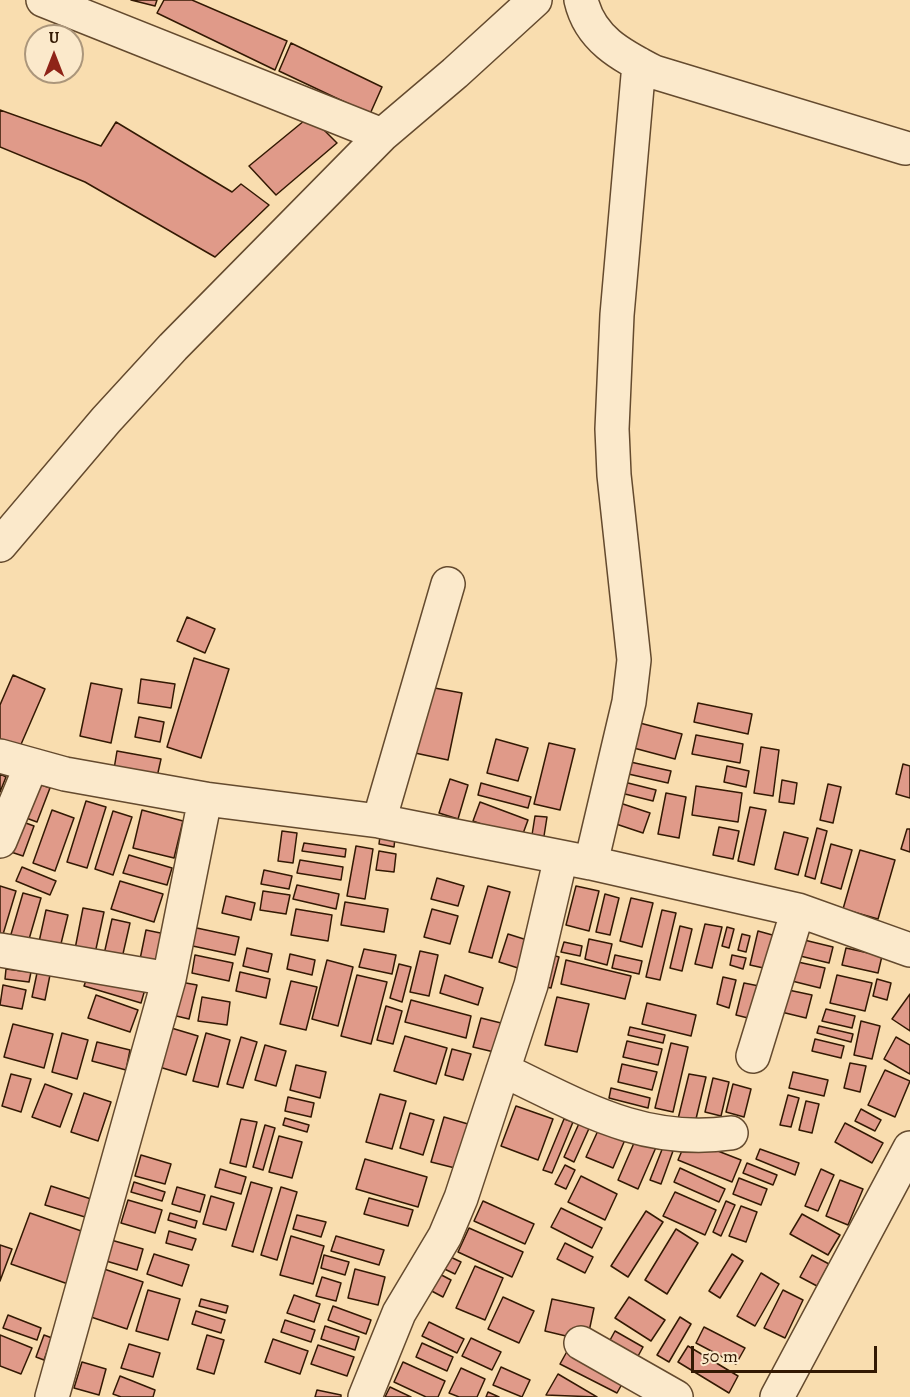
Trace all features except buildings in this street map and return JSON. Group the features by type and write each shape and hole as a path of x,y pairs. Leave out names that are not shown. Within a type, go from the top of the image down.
{"street":[{"path":"43,0 382,135"},
{"path":"0,545 106,420 173,347 382,135 455,73 535,0"},
{"path":"581,0 585,16 597,35 618,53 639,64 684,82 905,148"},
{"path":"365,1397 399,1313 445,1236 461,1198 531,985 629,702 634,660 614,475 612,429 617,315 639,64"},
{"path":"379,821 448,584"},
{"path":"0,756 31,766 205,799 379,821 576,860 798,910 910,950"},
{"path":"0,841 31,766"},
{"path":"52,1397 169,979 205,799"},
{"path":"753,1056 798,910"},
{"path":"0,950 169,979"},
{"path":"503,1070 599,1116 649,1132 703,1137 731,1133"},
{"path":"777,1397 910,1148"},
{"path":"581,1343 675,1397"}]}
